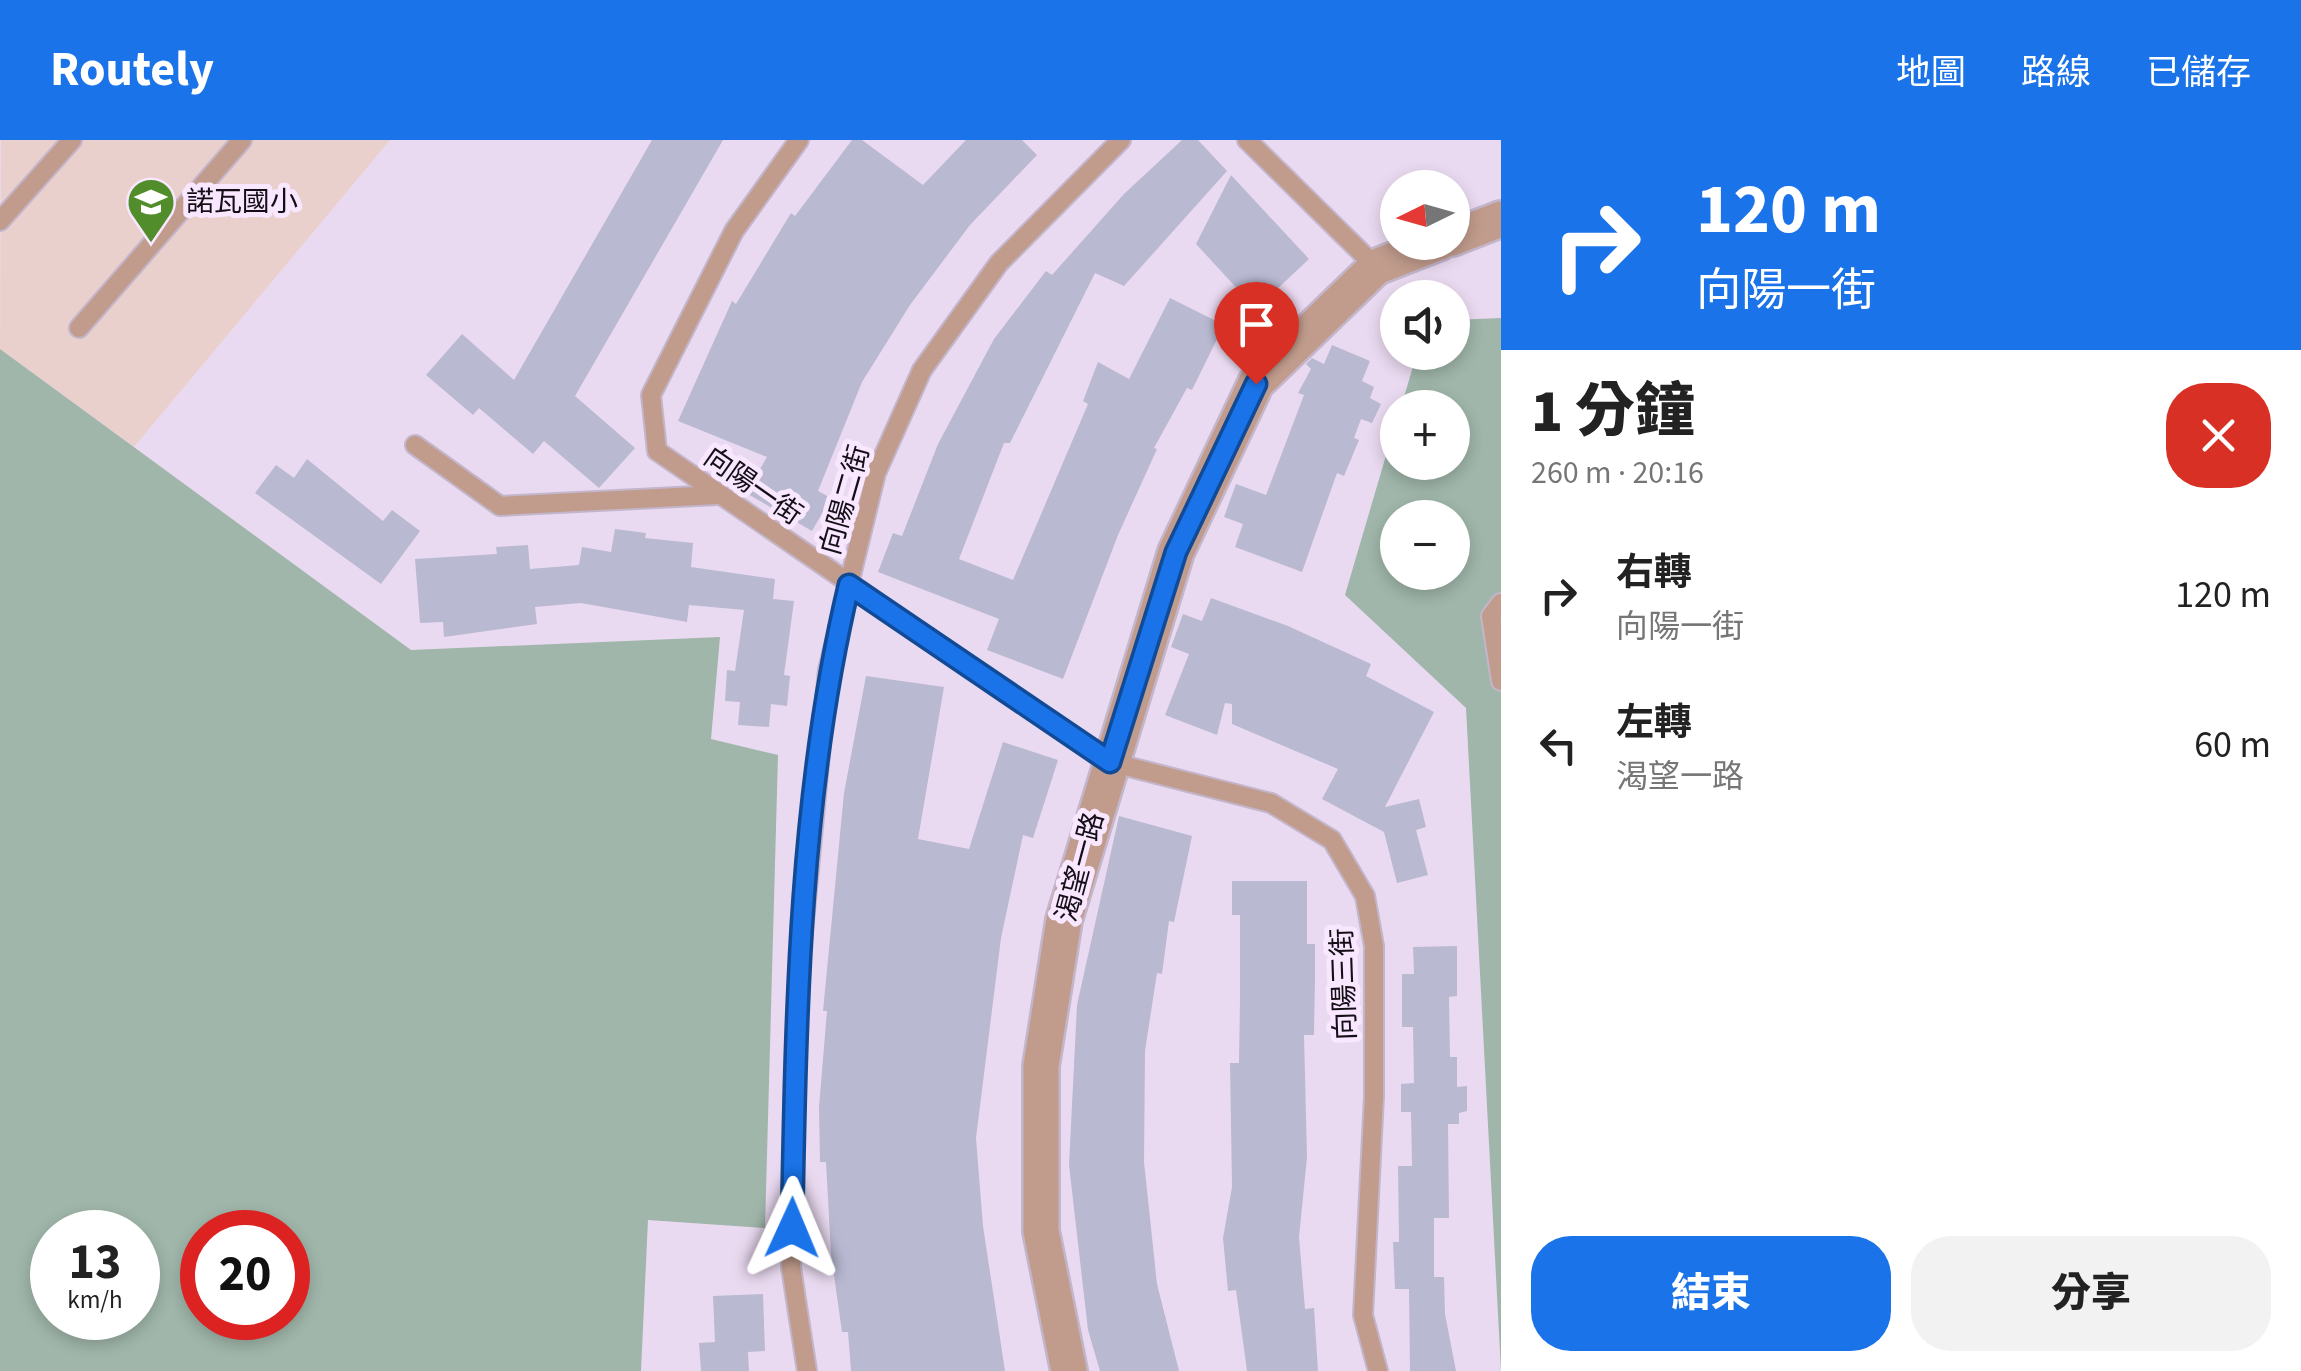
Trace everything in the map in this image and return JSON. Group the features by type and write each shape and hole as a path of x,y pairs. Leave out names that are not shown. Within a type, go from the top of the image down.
{"street":[{"path":"1470,231 1501,219"},
{"name":"渴望一路","path":"1070,1371 1041,1231 1042,1066 1064,920 1110,762 1176,552 1256,384 1376,267 1394,260"}],"lane":[{"path":"0,221 72,140"},
{"path":"80,328 242,140"},
{"name":"向陽一街","path":"799,140 734,231 652,396 658,451 716,495 1110,762"},
{"name":"向陽二街","path":"806,1371 791,1267 797,994 828,670 876,473 922,370 999,262 1121,140"},
{"path":"1247,140 1376,267"},
{"path":"415,445 500,506 716,495"},
{"path":"1501,602 1491,616 1501,681"},
{"name":"向陽三街","path":"1110,762 1271,803 1332,840 1366,896 1374,946 1374,1096 1363,1315 1378,1371"}],"shaded area":[{"name":"諾瓦國小","path":"1,140 390,140 134,447 0,349"}],"green space":[{"path":"1501,318 1501,1371 1466,708 1345,595 1380,476 1380,480 1470,480 1470,390 1406,390 1412,370 1470,370 1470,319"},
{"path":"0,349 411,650 720,637 711,739 778,755 765,1228 648,1220 641,1371 0,1371"}],"building":[{"path":"652,140 723,140 575,396 635,448 599,488 544,441 533,454 479,408 473,415 426,375 462,334 514,380"},
{"path":"852,140 862,140 923,185 966,140 1022,140 1037,155 970,225 910,305 862,382 818,491 831,498 812,531 746,493 767,457 678,421 732,301 736,304 791,213 795,216"},
{"path":"1182,140 1198,140 1227,171 1124,286 1095,273 1010,443 1004,443 959,559 1013,580 1088,404 1083,401 1098,362 1129,379 1170,298 1224,325 1192,390 1187,388 1154,448 1157,449 1118,535 1063,679 987,650 999,619 878,572 893,533 902,536 938,444 994,339 1046,271 1052,275 1124,194"},
{"path":"1231,175 1309,259 1256,309 1196,244"},
{"path":"1332,345 1370,361 1362,381 1374,387 1370,398 1380,406 1372,423 1361,419 1354,438 1359,440 1344,476 1337,473 1302,572 1235,547 1243,524 1224,517 1236,484 1266,495 1304,395 1298,393 1311,369 1306,364 1312,358 1324,364"},
{"path":"307,459 383,521 392,510 420,531 381,584 255,493 276,465 294,478"},
{"path":"615,529 646,533 645,538 693,543 691,567 775,579 773,599 794,601 784,675 790,676 787,706 771,704 769,727 738,725 740,702 725,701 727,670 735,671 744,610 689,605 687,622 581,603 535,607 537,624 444,637 443,622 420,623 415,559 497,554 496,547 528,545 530,569 579,565 582,547 611,552"},
{"path":"1211,598 1288,626 1371,664 1366,676 1434,712 1385,807 1419,799 1426,827 1416,830 1428,875 1397,883 1384,832 1322,799 1338,769 1232,724 1232,704 1225,703 1217,735 1165,715 1189,654 1171,647 1183,614 1202,621"},
{"path":"866,676 944,687 918,839 969,849 1003,742 1058,760 1033,838 1023,835 1001,938 976,1138 983,1226 1005,1371 851,1371 848,1332 842,1332 831,1254 826,1162 820,1162 819,1107 827,1011 823,1011 844,793"},
{"path":"1119,816 1192,836 1174,922 1169,921 1162,974 1157,973 1145,1051 1144,1162 1157,1284 1179,1371 1100,1371 1088,1330 1069,1165 1077,1005"},
{"path":"1232,881 1307,881 1307,944 1315,944 1314,1035 1304,1035 1307,1157 1299,1237 1305,1309 1314,1308 1318,1371 1247,1371 1236,1290 1228,1291 1223,1238 1232,1187 1230,1063 1239,1063 1240,1001 1240,915 1232,915"},
{"path":"1457,946 1457,996 1449,997 1450,1057 1457,1057 1457,1087 1467,1086 1467,1111 1459,1113 1459,1124 1448,1124 1449,1218 1434,1218 1434,1277 1444,1277 1445,1314 1456,1371 1410,1371 1409,1289 1395,1289 1393,1242 1399,1242 1398,1166 1412,1166 1411,1112 1401,1112 1401,1084 1414,1083 1413,1027 1402,1027 1402,974 1414,974 1413,947"},
{"path":"763,1294 765,1351 748,1352 749,1371 701,1371 699,1343 715,1342 713,1296"}],"place":[{"name":"諾瓦國小","path":"151,244"}],"route":[{"path":"792,1228 797,994 828,670 849,585 1110,762 1176,552 1256,384"}]}
